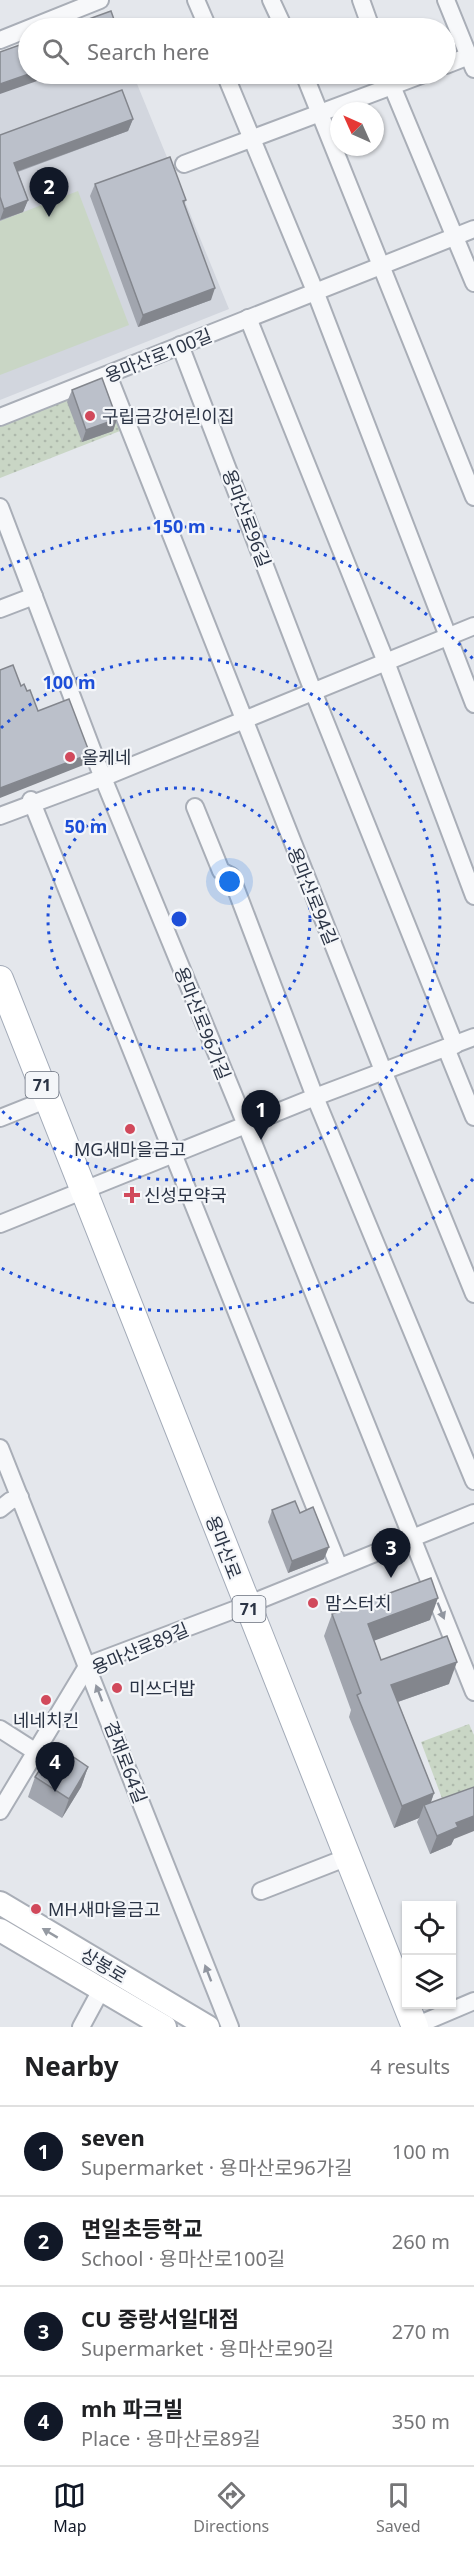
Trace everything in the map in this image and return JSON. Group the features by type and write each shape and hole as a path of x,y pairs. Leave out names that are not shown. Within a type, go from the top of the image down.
{"main road":[{"name":"용마산로","path":"0,979 415,2027"},
{"name":"상봉로","path":"0,1903 208,2027"},
{"name":"상봉로","path":"0,1930 165,2027"}],"street":[{"path":"55,18 100,0"},
{"path":"196,0 204,18"},
{"path":"271,0 279,18"},
{"path":"361,0 367,18"},
{"path":"446,0 453,18"},
{"path":"456,25 471,63 456,64"},
{"path":"0,40 18,33"},
{"path":"229,84 315,291 474,704"},
{"path":"308,84 474,496"},
{"path":"184,164 321,112 380,84"},
{"path":"391,84 474,283"},
{"name":"용마산로100길","path":"0,417 474,229"},
{"path":"248,318 386,662 474,897"},
{"name":"용마산로96길","path":"180,345 313,691"},
{"path":"108,375 243,719"},
{"name":"용마산로96가길","path":"0,507 102,778 246,1125 474,1692"},
{"path":"0,609 34,596"},
{"path":"0,816 32,802 102,778 474,626"},
{"path":"313,691 451,1046 474,1118"},
{"name":"용마산로94길","path":"243,719 474,1293"},
{"path":"32,802 175,1153 339,1567"},
{"path":"195,807 221,871 231,876 315,1097 474,1481"},
{"path":"0,1224 315,1097 384,1073 474,1037"},
{"path":"0,1118 48,1099"},
{"name":"겸재로64길","path":"0,1448 230,2027"},
{"path":"0,1509 20,1497"},
{"name":"용마산로89길","path":"0,1811 88,1665 247,1605 474,1513"},
{"path":"0,1730 36,1752"},
{"path":"261,1891 348,1857"},
{"path":"81,2027 100,1990"},
{"path":"415,2027 474,2001"}],"shaded area":[{"path":"18,45 18,84 137,84 229,309 0,400 0,53"}],"green space":[{"path":"78,191 129,325 0,375 0,221"},
{"path":"107,384 125,429 0,478 0,427"},
{"path":"469,1724 474,1735 474,1790 443,1801 421,1742"}],"building":[{"path":"111,11 113,18 92,18"},
{"path":"18,46 18,78 0,84 0,52"},
{"path":"122,90 133,119 14,163 28,200 4,209 0,197 0,135"},
{"path":"170,157 186,200 183,201 215,288 143,315 95,184"},
{"path":"102,378 117,419 86,430 72,390"},
{"path":"13,665 21,686 24,684 27,691 30,690 38,711 69,699 90,754 0,788 0,670"},
{"path":"295,1501 300,1513 313,1507 329,1547 292,1561 272,1510"},
{"path":"431,1578 438,1598 368,1624 381,1660 447,1636 457,1662 391,1685 434,1793 402,1806 357,1695 361,1693 332,1614"},
{"path":"56,1745 88,1767 69,1799 35,1777"},
{"path":"474,1787 474,1816 456,1823 458,1827 437,1836 424,1805"}],"place":[{"name":"면일초등학교","path":"49,217"},
{"name":"구립금강어린이집","path":"90,416"},
{"name":"올케네","path":"70,757"},
{"name":"MG새마을금고","path":"130,1129"},
{"name":"seven","path":"261,1140"},
{"name":"신성모약국","path":"132,1195"},
{"name":"CU 중랑서일대점","path":"391,1578"},
{"name":"맘스터치","path":"313,1603"},
{"name":"미쓰더밥","path":"117,1688"},
{"name":"네네치킨","path":"46,1700"},
{"name":"mh 파크빌","path":"55,1792"},
{"name":"MH새마을금고","path":"36,1909"}]}
